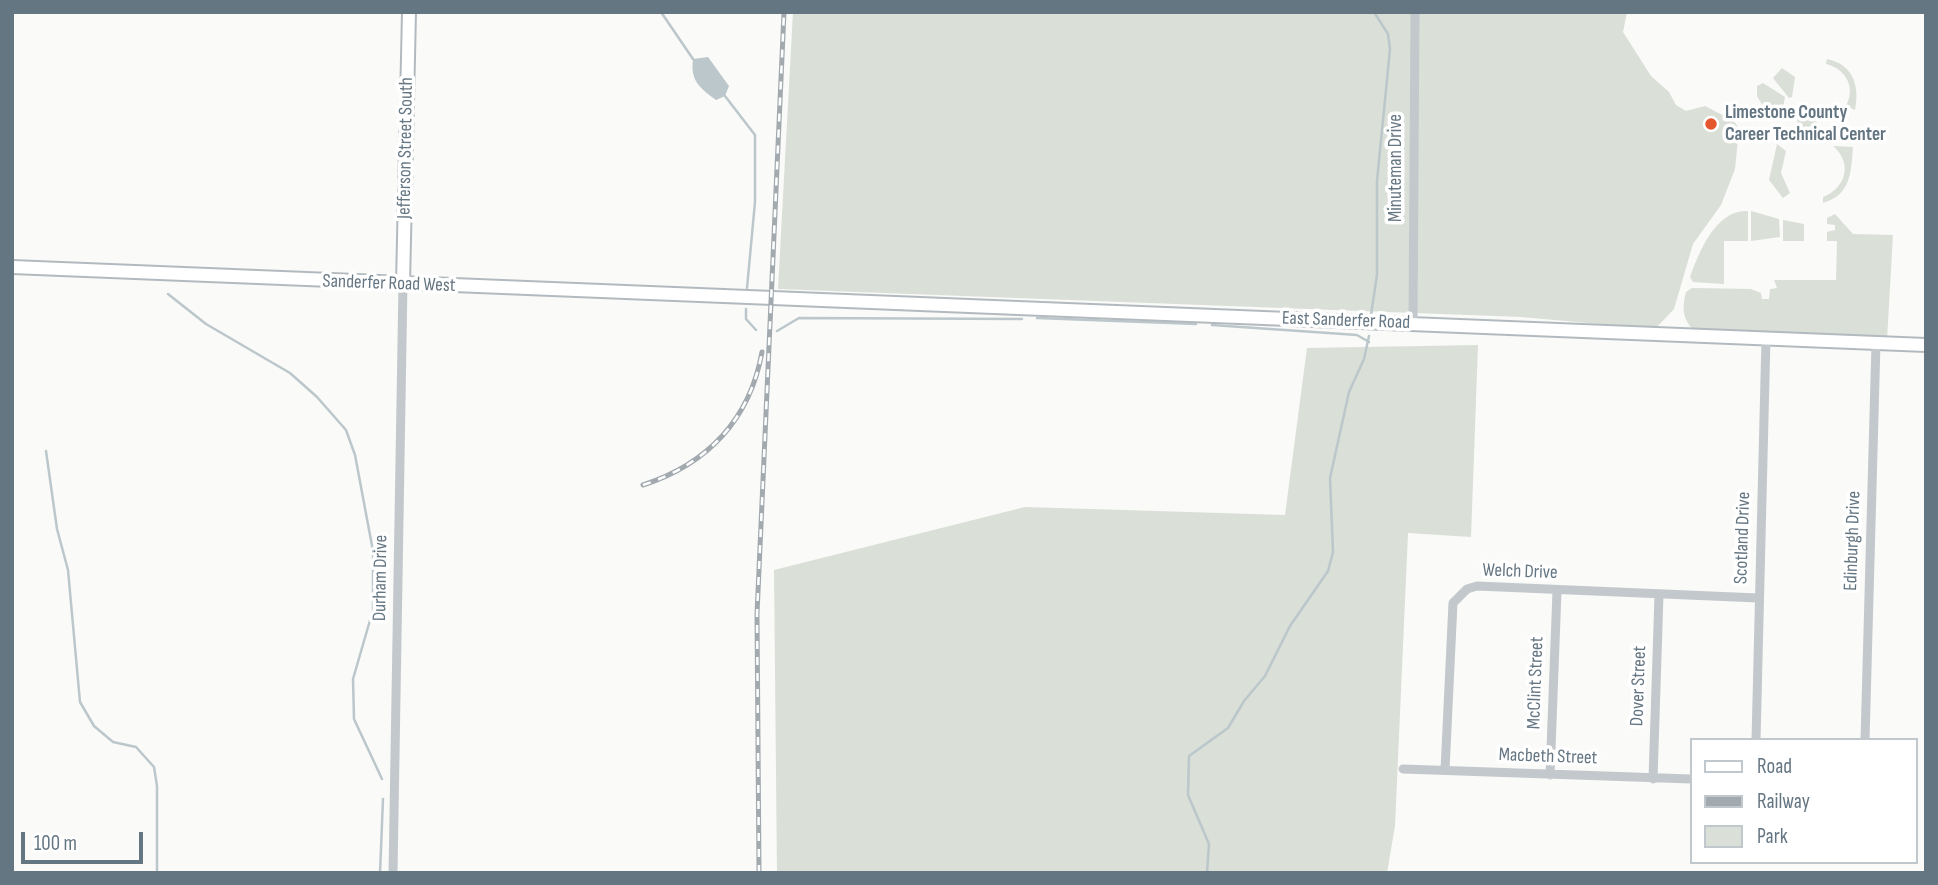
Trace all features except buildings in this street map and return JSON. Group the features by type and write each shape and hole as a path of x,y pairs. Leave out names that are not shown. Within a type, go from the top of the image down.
{"street":[{"name":"Jefferson Street South","path":"403,284 409,12"},
{"name":"Minuteman Drive","path":"1413,324 1415,12"},
{"name":"Sanderfer Road West","path":"12,267 766,299"},
{"name":"Durham Drive","path":"393,873 403,284"},
{"name":"East Sanderfer Road","path":"766,299 1926,345"},
{"name":"Scotland Drive","path":"1756,738 1766,338"},
{"name":"Edinburgh Drive","path":"1865,738 1876,343"},
{"name":"Welch Drive","path":"1445,770 1453,603 1467,589 1477,586 1758,598"},
{"name":"McClint Street","path":"1550,775 1557,591"},
{"name":"Dover Street","path":"1653,779 1659,595"},
{"name":"Macbeth Street","path":"1403,769 1689,779"}],"green space":[{"path":"793,12 1627,12 1623,32 1651,76 1669,92 1676,105 1686,111 1705,106 1734,121 1739,129 1735,169 1721,205 1693,244 1674,309 1655,329 1521,317 778,289"},
{"path":"1827,59 1843,66 1853,77 1855,110 1846,106 1850,92 1844,74 1826,64"},
{"path":"1782,68 1795,77 1792,97 1789,98 1773,78"},
{"path":"1763,83 1785,97 1783,108 1767,113 1757,96 1757,86"},
{"path":"1800,113 1818,123 1817,138 1808,139 1798,131 1797,115"},
{"path":"1777,144 1786,151 1781,173 1790,193 1783,198 1769,180"},
{"path":"1833,146 1853,147 1850,174 1839,194 1823,203 1823,197 1837,188 1844,174 1843,160"},
{"path":"1748,211 1748,241 1724,241 1724,284 1693,282 1690,277 1710,234 1727,217"},
{"path":"1751,211 1779,219 1780,237 1751,241"},
{"path":"1835,214 1853,234 1893,235 1887,340 1694,331 1685,317 1684,308 1686,292 1692,288 1751,289 1761,293 1762,299 1769,299 1770,289 1777,288 1774,280 1836,280 1837,241 1827,241 1827,232 1835,230 1835,225 1827,224 1827,218"},
{"path":"1783,220 1804,224 1804,241 1783,241"},
{"path":"1478,345 1471,537 1408,533 1395,826 1387,873 777,873 774,570 1025,507 1285,515 1307,348"}],"shaded area":[{"path":"708,57 729,86 725,96 716,100 701,88 693,73 693,59"}],"waterway":[{"path":"661,12 693,59"},
{"path":"1371,315 1377,275 1377,181 1390,49 1388,34 1374,12"},
{"path":"725,96 755,135 755,202 747,288"},
{"path":"168,294 206,324 290,373 317,397 346,430 355,455 373,551 373,610 353,679 354,719 382,779"},
{"path":"746,309 746,319 756,330"},
{"path":"777,331 799,318 1022,319"},
{"path":"1037,318 1196,324"},
{"path":"1212,325 1357,335 1369,342"},
{"path":"1207,873 1209,844 1188,795 1189,756 1228,728 1244,701 1265,676 1290,626 1328,571 1333,552 1330,478 1349,392 1364,359 1369,336"},
{"path":"46,451 57,529 68,570 80,702 94,726 113,742 136,747 154,767 157,786 157,873"},
{"path":"380,873 383,799"}],"railway":[{"path":"759,873 757,614 784,12"},
{"path":"643,485 687,465 722,436 747,398 762,352"}],"place":[{"name":"Limestone County Career Technical Center","path":"1711,124"}]}
